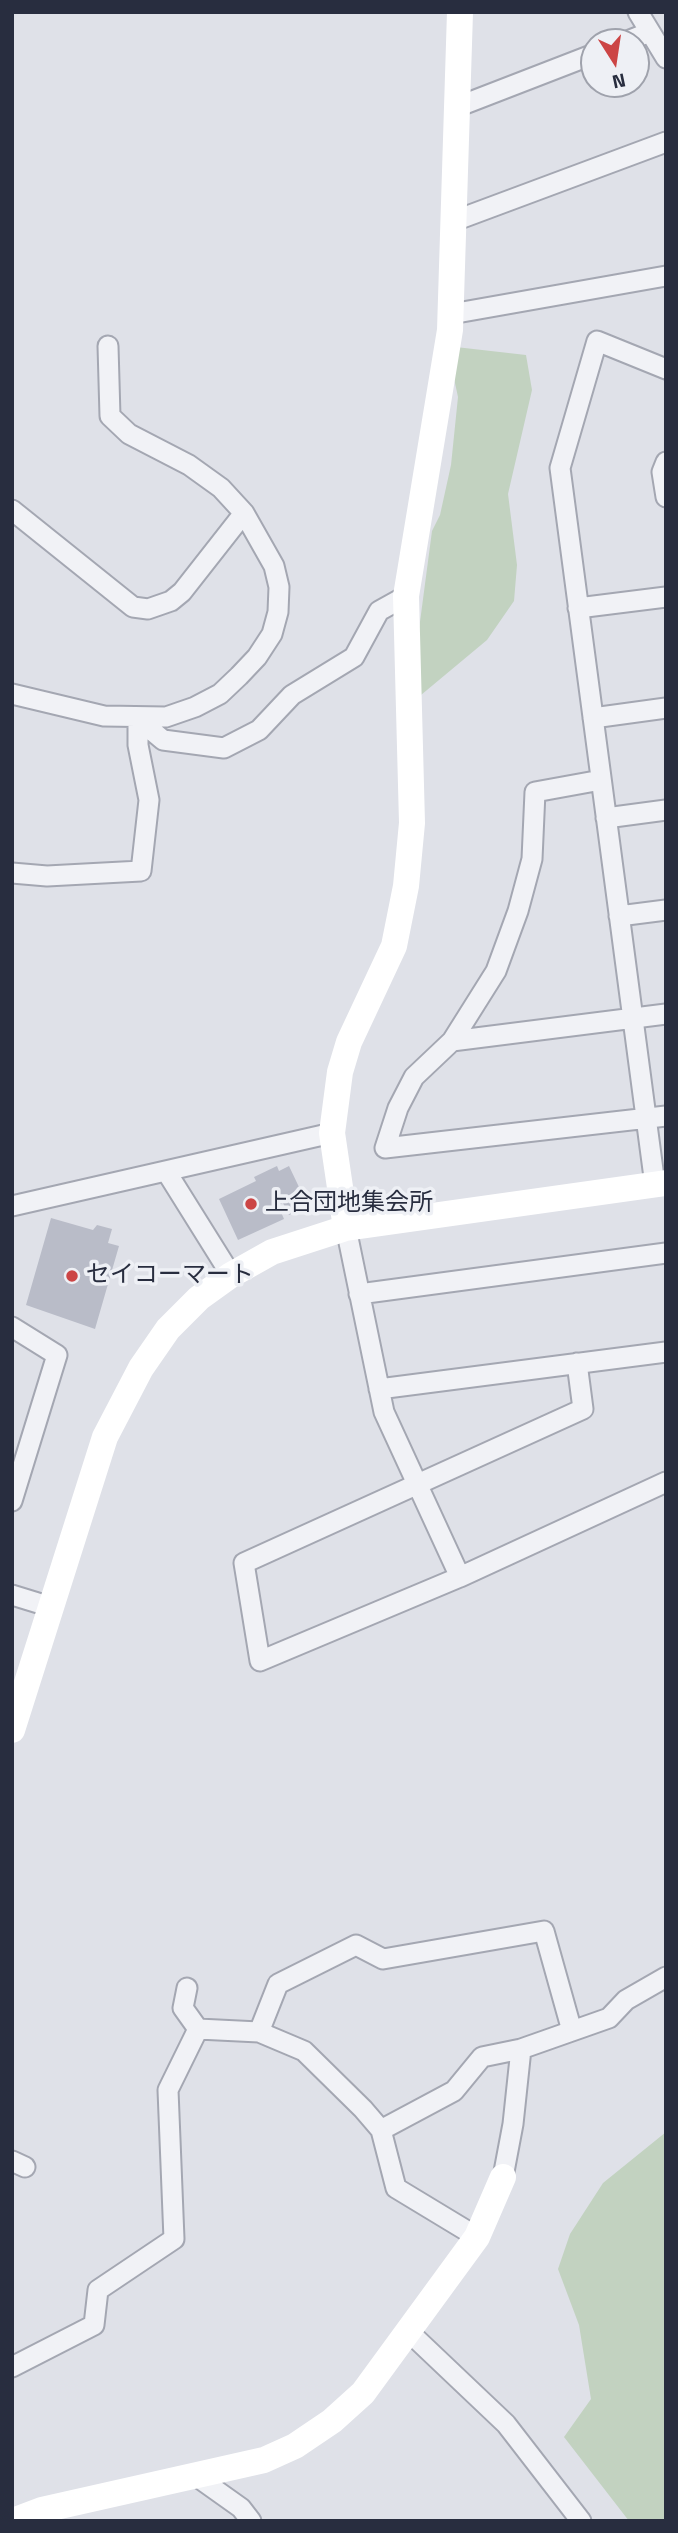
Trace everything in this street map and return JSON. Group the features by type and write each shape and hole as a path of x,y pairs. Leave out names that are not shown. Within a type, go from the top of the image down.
{"street":[{"path":"460,12 451,313 406,596 412,823 406,886 394,946 349,1042 340,1072 332,1133 346,1228 384,1412 460,1577"},
{"path":"638,12 647,28"},
{"path":"650,33 666,58"},
{"path":"457,107 580,59"},
{"path":"454,221 666,142"},
{"path":"451,313 666,276"},
{"path":"12,1730 94,1466 121,1403 168,1329 199,1298 231,1275 272,1252 346,1228 415,1216 661,1184 656,1118 633,1019 560,468 597,341 666,369"},
{"path":"12,694 104,716 138,719 166,717 195,707 220,694 257,657 272,634 278,612 276,577 262,541 244,513 221,488 189,465 117,425 110,416 108,346"},
{"path":"666,462 662,472 666,497"},
{"path":"12,510 134,607 148,609 172,601 182,592 244,513"},
{"path":"138,719 163,740 224,748 259,730 292,695 354,657 379,611 406,596"},
{"path":"579,608 666,597"},
{"path":"593,718 666,708"},
{"path":"12,873 47,876 141,871 149,800 138,745 138,719"},
{"path":"601,780 535,792 532,859 518,911 496,971 452,1041 414,1077 398,1108 385,1147 656,1118"},
{"path":"606,818 666,810"},
{"path":"619,916 666,910"},
{"path":"452,1041 666,1014"},
{"path":"12,1206 332,1133"},
{"path":"166,1171 231,1275"},
{"path":"359,1294 666,1253"},
{"path":"12,1327 57,1355 12,1501"},
{"path":"379,1389 666,1352"},
{"path":"577,1363 583,1409 244,1563 260,1661 460,1577 666,1482"},
{"path":"12,1595 51,1606"},
{"path":"259,2032 278,1984 356,1945 383,1959 544,1931 572,2031"},
{"path":"381,2130 454,2091 482,2057 521,2049 609,2018 626,2000 666,1977"},
{"path":"187,1988 183,2008 198,2029"},
{"path":"198,2029 259,2032 304,2051 381,2130 396,2188 477,2238"},
{"path":"12,2367 94,2325 98,2290 174,2239 168,2090 198,2029"},
{"path":"13,2521 42,2510 264,2460 295,2446 332,2421 363,2393 477,2238 503,2177 513,2124 521,2049"},
{"path":"408,2331 506,2424 581,2521"},
{"path":"195,2476 241,2508 251,2521"}],"green space":[{"path":"447,346 526,355 532,390 508,494 517,565 514,601 487,640 409,705 432,531 440,515 451,465 458,397"},
{"path":"666,2132 666,2521 629,2521 564,2437 591,2399 579,2325 558,2269 570,2234 603,2183"}],"building":[{"name":"上合団地集会所","path":"277,1166 279,1171 289,1166 308,1206 289,1215 283,1203 278,1205 284,1219 238,1240 219,1199 256,1181 254,1177"},
{"name":"セイコーマート","path":"51,1218 93,1230 97,1225 112,1229 108,1243 119,1246 95,1329 26,1305"}],"place":[{"name":"上合団地集会所","path":"251,1204"},
{"name":"セイコーマート","path":"72,1276"}]}
